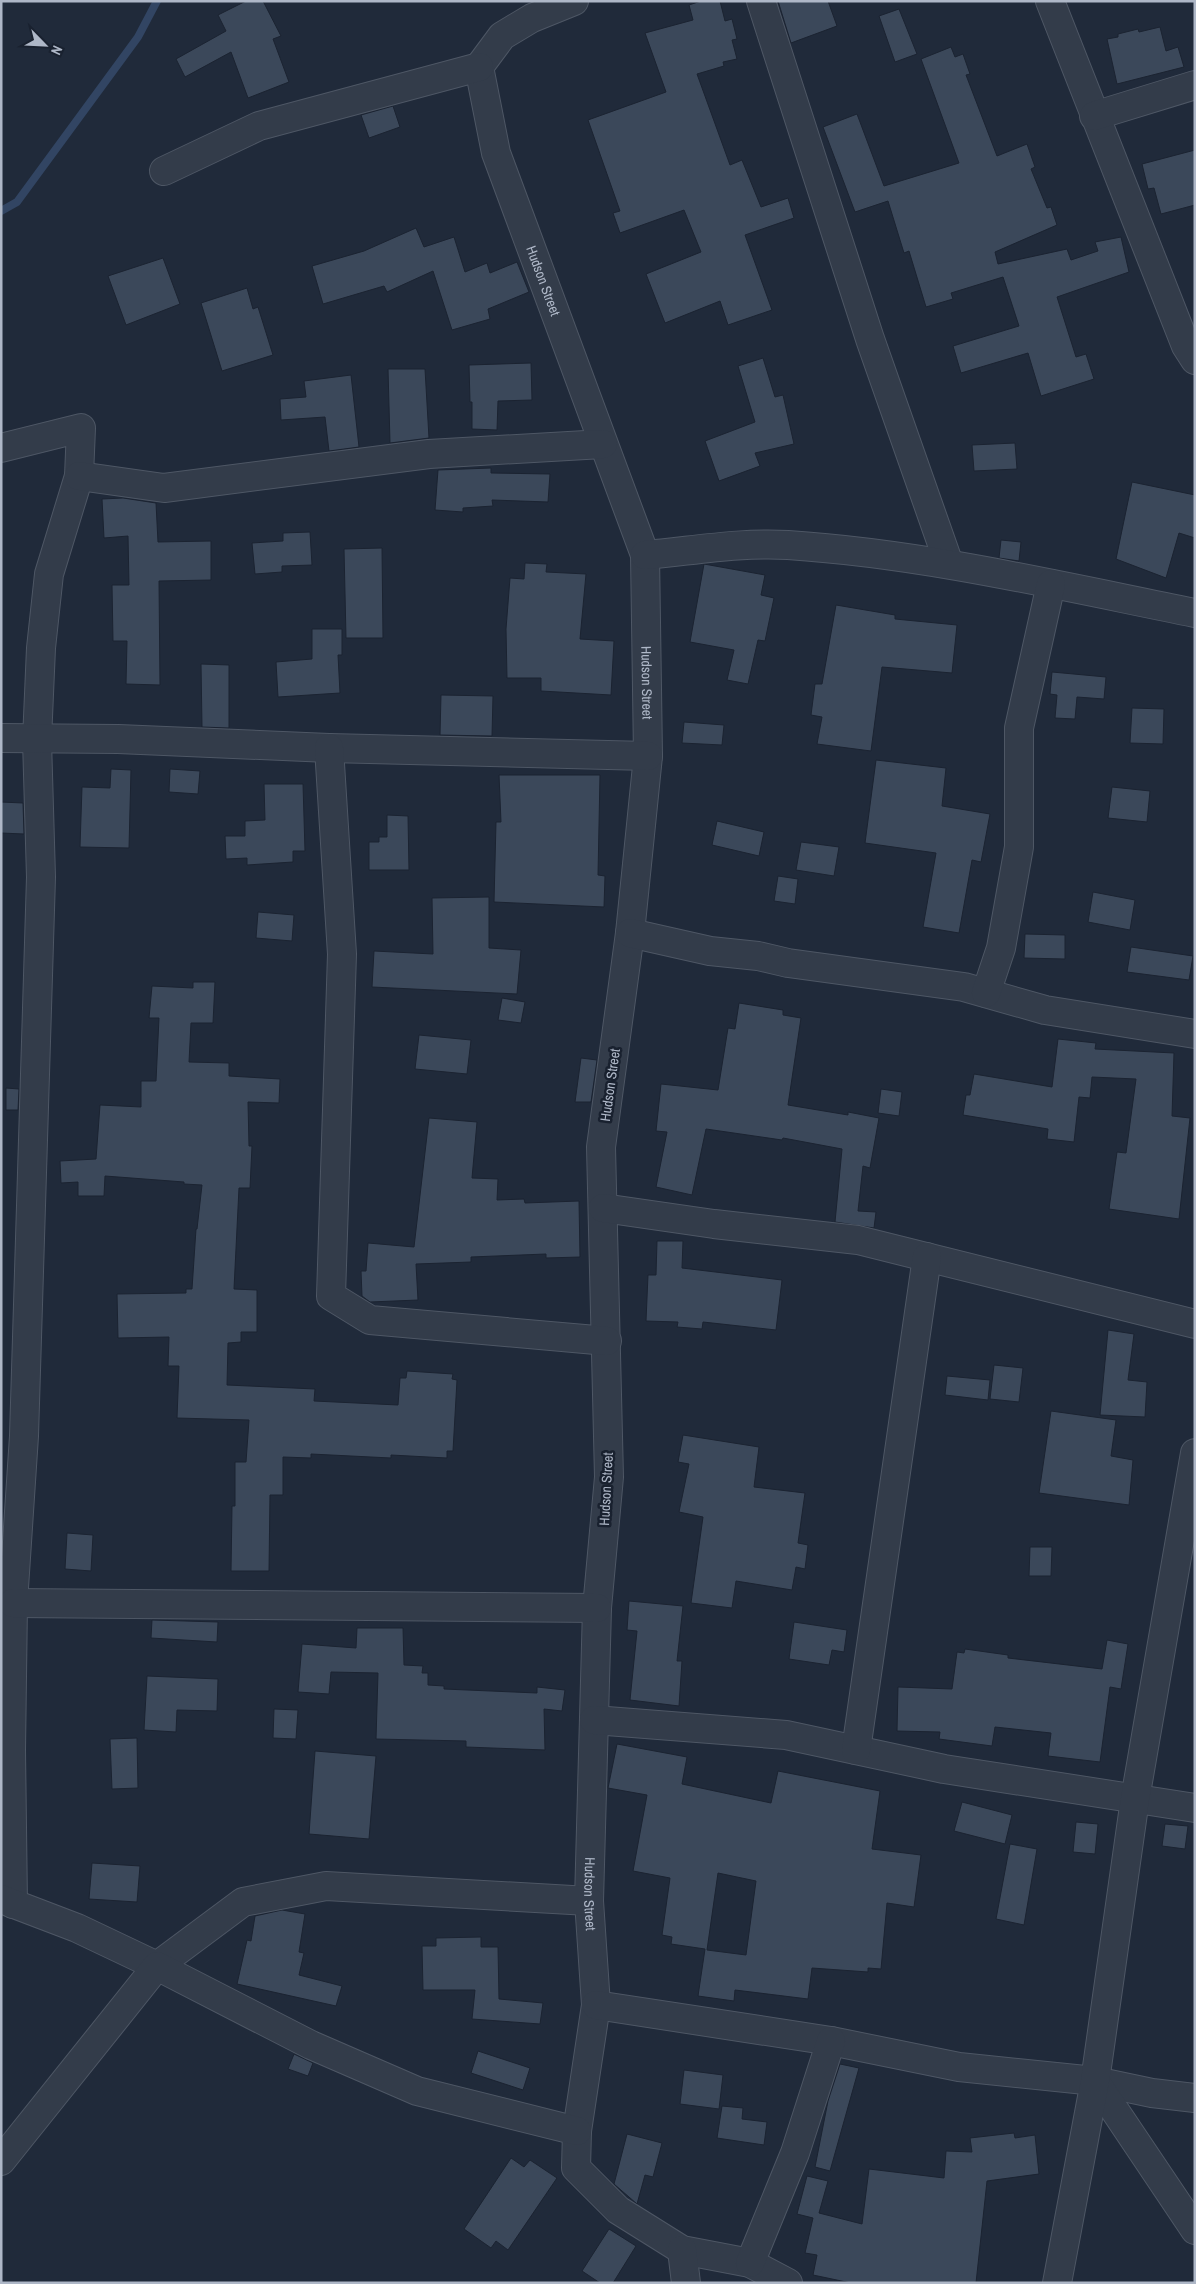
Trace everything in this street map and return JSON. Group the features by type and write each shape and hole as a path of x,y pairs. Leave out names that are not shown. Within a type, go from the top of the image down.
{"street":[{"path":"164,171 259,126 479,67 502,36 532,18 574,1"},
{"path":"761,1 870,339 949,564"},
{"path":"1050,1 1186,346 1195,360"},
{"name":"Hudson Street","path":"479,67 496,153 644,555 648,756 630,934 601,1148 609,1477 598,1608 589,1901 596,2005 577,2130 576,2168 618,2210 682,2250"},
{"path":"1094,116 1195,86"},
{"path":"1,448 82,428 79,476 49,574 41,648 37,740 41,877 36,1090 24,1436 13,1603 7,1902 77,1928 157,1966 311,2045 417,2091 577,2130"},
{"path":"79,476 164,488 429,454 603,444"},
{"path":"644,555 746,546 787,545 949,564 1195,613"},
{"path":"986,993 1001,948 1019,847 1019,728 1051,584"},
{"path":"1,738 37,740 118,739 329,748 648,756"},
{"path":"329,748 342,954 331,1296 370,1320 607,1341"},
{"path":"630,934 710,951 758,956 788,963 964,987 1045,1010 1195,1034"},
{"path":"603,1208 714,1224 858,1240 1195,1324"},
{"path":"856,1750 927,1257"},
{"path":"1057,2283 1095,2081 1135,1799 1195,1453"},
{"path":"13,1603 598,1608"},
{"path":"594,1720 786,1736 944,1769 1195,1808"},
{"path":"1,2161 157,1966 243,1902 326,1886 589,1901"},
{"path":"596,2005 830,2041 960,2067 1095,2081 1152,2093 1195,2098"},
{"path":"750,2263 795,2153 830,2041"},
{"path":"1095,2081 1195,2230"},
{"path":"686,2283 682,2250 750,2263 788,2283"}],"building":[{"path":"246,1 263,1 281,36 273,39 289,82 248,98 231,52 185,77 176,59 226,31 218,15"},
{"path":"701,1 720,1 725,21 732,19 737,39 732,40 737,59 723,62 724,66 697,74 730,165 742,160 761,207 788,198 794,218 745,235 772,310 728,325 720,301 665,323 646,274 701,252 684,210 620,233 613,213 620,211 588,120 666,92 645,33 693,20 689,5"},
{"path":"778,1 828,1 837,26 791,43"},
{"path":"899,9 917,54 895,62 879,16"},
{"path":"1160,27 1166,51 1178,47 1184,67 1117,84 1107,39 1138,29 1139,32"},
{"path":"951,47 955,57 963,54 970,74 966,75 997,156 1027,144 1035,167 1031,169 1047,208 1051,207 1057,225 995,252 998,264 1067,249 1071,260 1098,251 1095,242 1121,237 1129,272 1057,297 1076,357 1086,354 1094,379 1041,396 1028,353 961,373 953,346 1019,326 1003,277 951,293 953,299 926,307 909,251 904,253 888,201 855,212 823,127 857,114 884,186 959,163 921,59"},
{"path":"393,106 400,127 369,138 361,115"},
{"path":"1195,150 1195,205 1161,214 1154,188 1148,189 1142,164"},
{"path":"416,228 424,247 454,237 465,272 487,263 490,273 517,262 529,292 488,309 490,319 452,330 433,271 387,292 384,286 323,304 312,266 364,251"},
{"path":"163,258 180,304 126,325 108,276"},
{"path":"247,288 253,309 258,307 273,355 222,371 201,303"},
{"path":"763,358 775,397 783,395 794,444 755,453 760,466 719,481 705,441 755,422 738,366"},
{"path":"531,363 532,400 498,401 497,430 472,429 469,365"},
{"path":"388,369 425,369 429,438 390,443"},
{"path":"351,375 359,447 329,451 325,417 281,420 280,399 306,397 304,381"},
{"path":"1015,443 1017,469 974,471 972,445"},
{"path":"491,468 491,473 550,474 548,502 492,500 493,506 463,508 463,512 435,510 438,470"},
{"path":"1132,482 1195,495 1195,538 1179,533 1166,578 1116,559"},
{"path":"123,498 156,503 158,542 211,541 211,580 159,581 160,685 126,684 127,641 113,641 112,585 129,585 128,536 104,538 102,499"},
{"path":"310,532 312,565 282,566 282,572 255,574 252,543 283,541 283,533"},
{"path":"1001,540 1021,542 1019,561 999,558"},
{"path":"382,548 383,638 346,638 344,549"},
{"path":"525,563 547,564 546,572 586,574 580,639 614,641 611,695 541,691 541,678 507,678 506,629 510,578 524,579"},
{"path":"704,564 765,575 761,595 774,598 765,641 758,640 748,684 727,680 734,650 690,642"},
{"path":"836,605 895,615 895,619 957,625 952,673 882,667 871,751 817,744 822,717 811,715 815,684 822,684"},
{"path":"312,629 342,629 342,655 338,655 340,693 278,697 276,662 312,659"},
{"path":"201,664 229,665 229,728 202,727"},
{"path":"1052,672 1106,677 1104,699 1077,697 1075,719 1055,718 1057,695 1050,694"},
{"path":"441,695 493,696 492,736 440,735"},
{"path":"1132,708 1164,709 1163,744 1130,743"},
{"path":"684,722 724,725 722,745 682,743"},
{"path":"876,760 946,768 942,806 990,814 981,862 972,860 959,933 923,927 936,853 865,843"},
{"path":"111,769 131,770 129,848 80,847 82,787 110,788"},
{"path":"170,769 200,771 198,794 169,792"},
{"path":"499,775 600,775 598,875 605,876 604,907 494,902 496,822 501,822"},
{"path":"264,784 303,784 305,851 293,851 293,862 247,865 247,858 226,859 225,836 245,836 245,821 265,820"},
{"path":"1112,787 1150,791 1147,822 1108,818"},
{"path":"1,802 23,803 24,834 1,833"},
{"path":"387,815 408,816 409,870 369,870 369,842 379,842 379,837 387,837"},
{"path":"717,821 764,832 759,856 712,845"},
{"path":"801,842 839,847 834,876 796,870"},
{"path":"778,876 798,879 795,904 774,901"},
{"path":"1093,892 1135,900 1130,930 1088,922"},
{"path":"489,897 489,948 521,950 517,994 372,987 374,951 433,954 432,898"},
{"path":"258,912 294,915 292,941 256,938"},
{"path":"1025,934 1065,935 1065,959 1024,958"},
{"path":"1131,947 1193,956 1189,980 1127,972"},
{"path":"193,982 215,982 213,1023 191,1023 189,1062 229,1063 229,1076 280,1079 279,1103 248,1102 249,1146 252,1146 250,1188 239,1188 234,1289 257,1290 257,1332 241,1332 241,1342 228,1343 227,1385 315,1389 314,1401 398,1405 400,1378 406,1378 407,1371 453,1374 452,1379 457,1380 453,1451 447,1451 447,1458 391,1455 391,1458 311,1454 311,1458 283,1457 283,1495 270,1495 269,1571 231,1571 232,1506 235,1506 235,1462 246,1462 249,1420 177,1418 179,1366 168,1366 169,1337 118,1338 117,1294 186,1293 186,1289 192,1289 196,1229 202,1185 105,1176 104,1196 78,1196 78,1182 61,1183 60,1161 96,1159 100,1105 141,1107 141,1081 156,1081 159,1018 149,1018 152,986 193,988"},
{"path":"502,998 525,1002 521,1023 498,1020"},
{"path":"739,1003 783,1010 783,1015 801,1018 788,1105 848,1115 848,1112 879,1118 870,1168 863,1166 858,1211 876,1212 874,1228 835,1222 842,1149 783,1138 782,1140 706,1129 692,1195 656,1187 667,1132 656,1131 661,1084 718,1090 728,1028 735,1029"},
{"path":"419,1035 471,1040 467,1074 415,1069"},
{"path":"1058,1039 1096,1043 1095,1049 1174,1053 1172,1116 1190,1118 1179,1219 1109,1209 1117,1152 1126,1153 1136,1079 1092,1077 1090,1098 1079,1097 1074,1142 1047,1139 1048,1129 963,1115 966,1095 970,1095 974,1074 1052,1087"},
{"path":"581,1058 597,1060 591,1102 575,1102"},
{"path":"6,1088 19,1089 18,1110 6,1110"},
{"path":"881,1089 902,1092 899,1116 878,1113"},
{"path":"429,1118 477,1122 472,1178 498,1179 497,1200 524,1199 525,1203 579,1201 580,1257 546,1258 546,1254 471,1257 471,1262 416,1264 418,1300 370,1302 362,1296 361,1271 366,1271 368,1243 414,1247"},
{"path":"657,1241 683,1241 682,1268 782,1280 776,1330 703,1322 702,1329 677,1327 678,1322 646,1321 648,1275 656,1275"},
{"path":"1108,1330 1134,1334 1128,1380 1147,1382 1145,1417 1100,1415"},
{"path":"994,1365 1023,1368 1019,1402 990,1399"},
{"path":"947,1376 990,1380 988,1400 945,1395"},
{"path":"1051,1411 1116,1420 1111,1456 1133,1460 1129,1505 1039,1493"},
{"path":"683,1435 759,1447 754,1487 805,1493 798,1543 808,1545 805,1569 796,1567 792,1590 736,1581 732,1608 691,1603 703,1517 679,1512 689,1464 678,1462"},
{"path":"67,1533 93,1535 91,1571 65,1569"},
{"path":"1030,1547 1052,1547 1051,1576 1029,1576"},
{"path":"629,1601 683,1606 677,1661 682,1661 679,1706 630,1700 637,1631 627,1630"},
{"path":"152,1620 218,1622 217,1642 151,1638"},
{"path":"794,1622 847,1630 844,1652 832,1650 829,1665 789,1659"},
{"path":"357,1628 403,1628 404,1665 423,1666 422,1673 428,1673 428,1685 444,1686 444,1689 537,1693 537,1687 565,1690 562,1711 544,1709 545,1750 466,1747 466,1741 376,1739 378,1673 331,1672 329,1694 298,1692 302,1644 356,1648"},
{"path":"1107,1640 1128,1644 1121,1689 1110,1687 1100,1762 1048,1756 1051,1733 995,1727 992,1746 939,1739 940,1732 897,1731 898,1687 952,1689 957,1652 964,1653 965,1649 1008,1655 1008,1658 1102,1669"},
{"path":"147,1676 218,1679 217,1711 177,1710 176,1732 144,1730"},
{"path":"274,1709 298,1710 296,1739 273,1738"},
{"path":"137,1738 138,1788 112,1789 110,1739"},
{"path":"617,1744 687,1757 682,1784 771,1803 778,1771 880,1791 872,1849 921,1855 914,1907 887,1903 881,1969 868,1968 868,1972 812,1968 808,1999 735,1990 734,2001 698,1996 705,1949 671,1944 672,1937 662,1935 670,1878 633,1871 647,1795 608,1788","holes":["718,1873 756,1881 746,1955 707,1950"]},
{"path":"315,1751 376,1756 369,1839 309,1834"},
{"path":"962,1802 1012,1815 1005,1844 954,1831"},
{"path":"1076,1822 1098,1824 1095,1854 1073,1852"},
{"path":"1165,1824 1188,1826 1185,1849 1162,1846"},
{"path":"1010,1844 1037,1849 1024,1925 996,1919"},
{"path":"92,1863 140,1866 137,1902 89,1899"},
{"path":"282,1910 305,1914 299,1952 304,1953 299,1975 342,1986 336,2006 237,1984 247,1940 251,1941 255,1916"},
{"path":"481,1937 481,1947 498,1947 499,1999 543,2003 540,2024 472,2019 475,1990 423,1990 422,1946 436,1946 436,1938"},
{"path":"478,2051 530,2068 523,2090 471,2073"},
{"path":"294,2054 313,2063 308,2076 288,2069"},
{"path":"840,2064 859,2068 830,2171 815,2167 828,2101"},
{"path":"684,2070 723,2075 719,2109 680,2104"},
{"path":"722,2106 743,2108 742,2119 767,2122 764,2145 717,2138"},
{"path":"1014,2133 1015,2138 1035,2135 1039,2174 987,2181 976,2283 851,2283 813,2275 817,2255 805,2253 813,2218 797,2214 807,2176 828,2181 819,2213 862,2224 869,2169 944,2178 946,2151 972,2152 970,2138"},
{"path":"627,2134 662,2143 653,2177 645,2175 637,2204 614,2184"},
{"path":"511,2158 524,2167 530,2160 557,2178 508,2250 496,2241 491,2248 464,2229"},
{"path":"609,2229 636,2246 613,2283 600,2283 582,2271"}],"waterway":[{"path":"1,211 17,202 138,37 157,1"}]}
